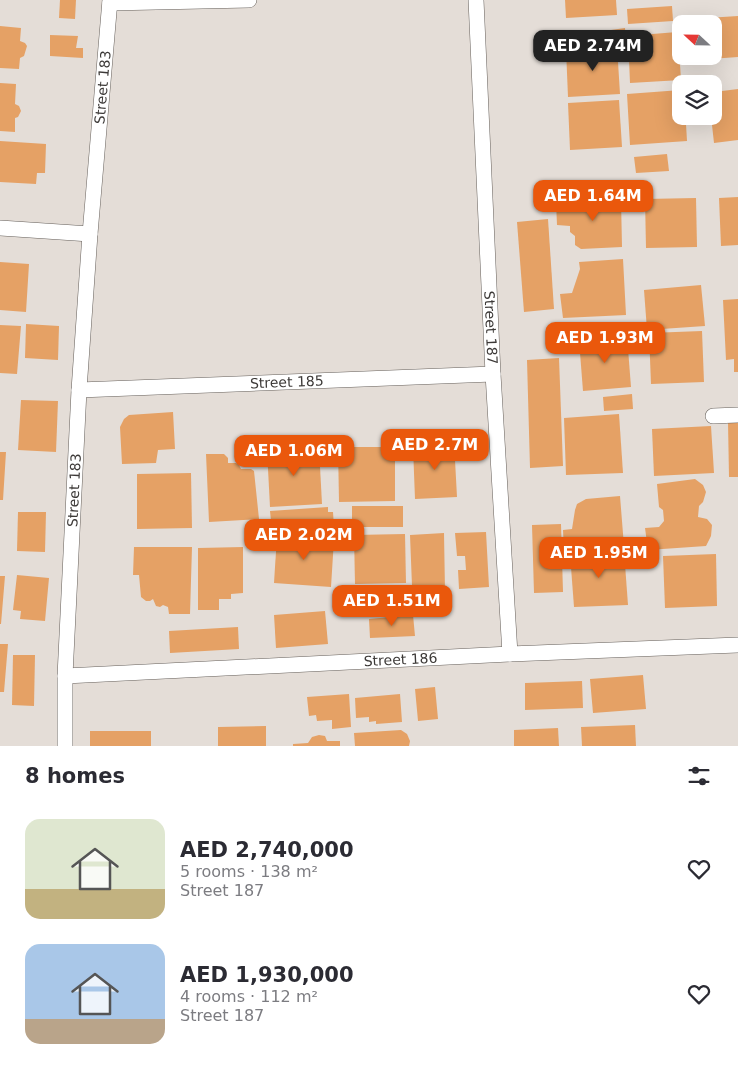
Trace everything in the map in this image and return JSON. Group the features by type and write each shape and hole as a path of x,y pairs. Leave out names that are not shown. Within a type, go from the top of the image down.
{"street":[{"path":"110,1 249,0"},
{"name":"Street 187","path":"476,0 492,374 510,654"},
{"name":"Street 183","path":"65,746 65,676 80,390 90,234 110,1"},
{"path":"0,228 90,234"},
{"name":"Street 185","path":"80,390 492,374"},
{"path":"713,416 738,415"},
{"name":"Street 186","path":"65,676 510,654 738,645"}],"building":[{"path":"60,0 76,0 75,19 59,18"},
{"path":"565,0 616,0 617,15 566,18"},
{"path":"672,6 672,21 628,24 627,9"},
{"path":"738,16 738,57 722,58 722,17"},
{"path":"0,26 21,28 20,41 27,46 24,56 20,58 19,69 0,68"},
{"path":"625,28 626,39 598,43 597,32"},
{"path":"672,32 672,65 680,65 681,75 672,75 672,81 630,83 628,36"},
{"path":"50,35 78,36 76,48 83,48 83,58 50,56"},
{"path":"617,46 620,94 568,97 566,49"},
{"path":"0,83 16,84 15,104 19,106 21,111 18,117 15,118 15,132 0,131"},
{"path":"738,89 738,140 714,143 712,125 722,125 722,91"},
{"path":"672,91 672,125 686,125 687,141 630,145 627,94"},
{"path":"619,100 622,147 570,150 568,103"},
{"path":"0,141 46,144 45,173 37,173 36,184 0,182"},
{"path":"667,154 669,171 636,173 634,157"},
{"path":"738,197 738,245 721,246 719,198"},
{"path":"696,198 697,247 646,248 645,199"},
{"path":"621,199 622,247 581,249 575,245 575,236 570,232 570,226 557,225 556,202"},
{"path":"548,219 554,309 524,312 517,222"},
{"path":"623,259 626,315 563,318 560,294 572,293 580,269 579,262"},
{"path":"0,262 29,264 26,312 0,310"},
{"path":"701,285 705,326 647,330 644,290"},
{"path":"738,299 738,372 734,372 734,359 726,360 723,300"},
{"path":"26,324 59,326 58,360 25,358"},
{"path":"0,325 21,326 17,374 0,373"},
{"path":"702,331 704,382 651,384 649,333"},
{"path":"627,336 631,387 583,391 579,340"},
{"path":"559,358 563,466 530,468 527,360"},
{"path":"632,394 633,409 604,411 603,397"},
{"path":"21,400 58,401 56,452 18,450"},
{"path":"173,412 175,449 158,450 156,463 122,464 120,427 124,419 129,415"},
{"path":"619,414 623,473 566,475 564,418"},
{"path":"728,422 738,422 738,477 729,477"},
{"path":"711,426 714,473 654,476 652,429"},
{"path":"445,441 452,443 456,447 457,497 415,499 413,447 439,445"},
{"path":"338,447 395,447 395,501 339,502"},
{"path":"319,448 322,504 270,507 267,450"},
{"path":"0,452 6,452 3,500 0,500"},
{"path":"206,454 224,454 228,458 228,463 236,463 241,469 251,469 254,471 259,519 209,522"},
{"path":"191,473 192,528 137,529 137,474"},
{"path":"695,479 703,485 706,492 703,502 699,506 698,517 707,519 712,525 711,536 706,546 648,550 645,528 659,527 664,521 663,510 659,507 657,484"},
{"path":"620,496 624,546 564,551 563,530 572,529 577,504 586,499"},
{"path":"352,506 403,506 403,527 352,527"},
{"path":"328,507 328,512 333,512 334,527 272,530 270,511"},
{"path":"18,512 46,512 45,552 17,551"},
{"path":"561,524 563,592 534,593 532,525"},
{"path":"486,532 489,587 459,589 458,570 466,570 465,556 457,556 455,533"},
{"path":"444,533 445,591 437,595 428,588 419,590 412,586 410,535"},
{"path":"405,534 406,583 355,584 354,535"},
{"path":"277,536 334,539 331,587 274,583"},
{"path":"134,547 192,547 190,614 169,614 168,607 163,605 160,607 156,606 153,599 146,601 141,597 139,575 133,575"},
{"path":"243,547 243,593 231,594 231,599 219,599 219,610 198,610 198,548"},
{"path":"624,551 628,605 574,607 570,554"},
{"path":"716,554 717,606 665,608 663,556"},
{"path":"17,575 49,578 45,621 20,619 21,611 13,610"},
{"path":"0,576 5,576 1,624 0,624"},
{"path":"325,611 328,644 276,648 274,615"},
{"path":"413,615 415,636 370,638 369,619"},
{"path":"238,627 239,649 170,653 169,631"},
{"path":"0,644 8,644 4,692 0,692"},
{"path":"13,655 35,655 34,706 12,705"},
{"path":"643,675 646,709 593,713 590,679"},
{"path":"582,681 583,708 525,710 525,683"},
{"path":"435,687 438,719 418,721 415,689"},
{"path":"349,694 351,727 332,729 332,720 317,721 316,715 309,716 307,697"},
{"path":"400,694 402,722 376,724 376,721 369,722 369,717 356,718 355,698"},
{"path":"635,725 636,746 582,746 581,727"},
{"path":"266,726 266,746 218,746 218,727"},
{"path":"558,728 559,746 514,746 514,730"},
{"path":"401,730 407,734 410,741 409,746 355,746 354,733"},
{"path":"90,731 151,731 151,746 90,746"},
{"path":"325,736 327,741 340,741 340,746 293,746 293,744 308,743 312,737"}]}
